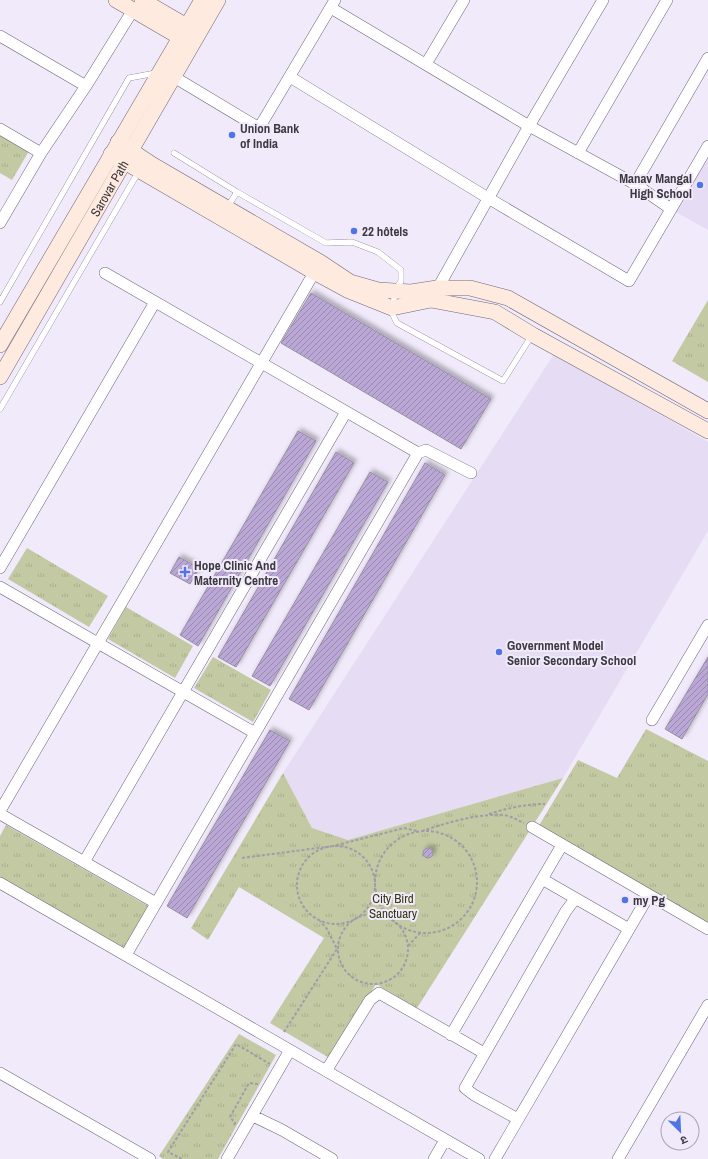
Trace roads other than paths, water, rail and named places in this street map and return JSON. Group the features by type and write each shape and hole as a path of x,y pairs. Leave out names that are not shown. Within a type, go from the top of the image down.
{"street":[{"path":"116,0 138,5 189,35"},
{"name":"Sarovar Path","path":"0,377 110,190 121,152 145,128 174,77 202,0"},
{"name":"Sarovar Path","path":"0,345 121,152 159,73 218,0"},
{"path":"426,64 464,0"},
{"path":"434,294 529,126 603,0"},
{"path":"578,153 667,0"},
{"path":"174,77 259,128 333,4 426,64 529,126 635,184 671,209"},
{"path":"0,223 41,153 138,5"},
{"path":"0,36 86,86"},
{"path":"635,184 708,58"},
{"path":"290,77 488,198 629,281 708,146"},
{"path":"145,128 145,147 148,172"},
{"path":"0,129 41,153"},
{"path":"121,152 148,172 317,267 350,282 378,290 434,294 495,312 533,335 708,431"},
{"path":"110,190 126,178 148,172"},
{"path":"317,267 347,290 392,308 434,294 470,288 508,298 708,412"},
{"path":"156,903 0,813 317,267"},
{"path":"105,273 418,453"},
{"path":"0,568 155,302"},
{"path":"84,862 346,412"},
{"path":"126,955 418,453 426,450 471,473"},
{"path":"0,587 255,733"},
{"path":"652,720 708,625"},
{"path":"532,828 708,929"},
{"path":"451,1035 562,845"},
{"path":"542,880 629,929"},
{"path":"0,883 479,1159"},
{"path":"495,1159 649,895"},
{"path":"518,1119 474,1096 465,1088 566,911 575,899"},
{"path":"326,1071 370,1000 379,993 484,1053"},
{"path":"618,1159 708,1005"},
{"path":"227,1159 290,1050"},
{"path":"0,1073 150,1159"},
{"path":"253,1116 282,1130 332,1159"},
{"path":"434,1159 445,1140"}],"lane":[{"path":"0,302 129,78 159,73"},
{"path":"174,153 237,192 326,243 352,242 378,252 400,270 400,281 395,291 392,308 392,313 397,323 502,381 533,335"},
{"path":"0,409 148,172"},
{"path":"223,213 237,192"}],"place":[{"name":"Union Bank of India","path":"232,135"},
{"name":"Manav Mangal High School","path":"700,185"},
{"name":"22 hôtels","path":"354,231"},
{"name":"Hope Clinic And Maternity Centre","path":"185,572"},
{"name":"Government Model Senior Secondary School","path":"499,652"},
{"name":"my Pg","path":"625,900"}],"park label":[{"name":"City Bird Sanctuary","path":"393,906"}]}
